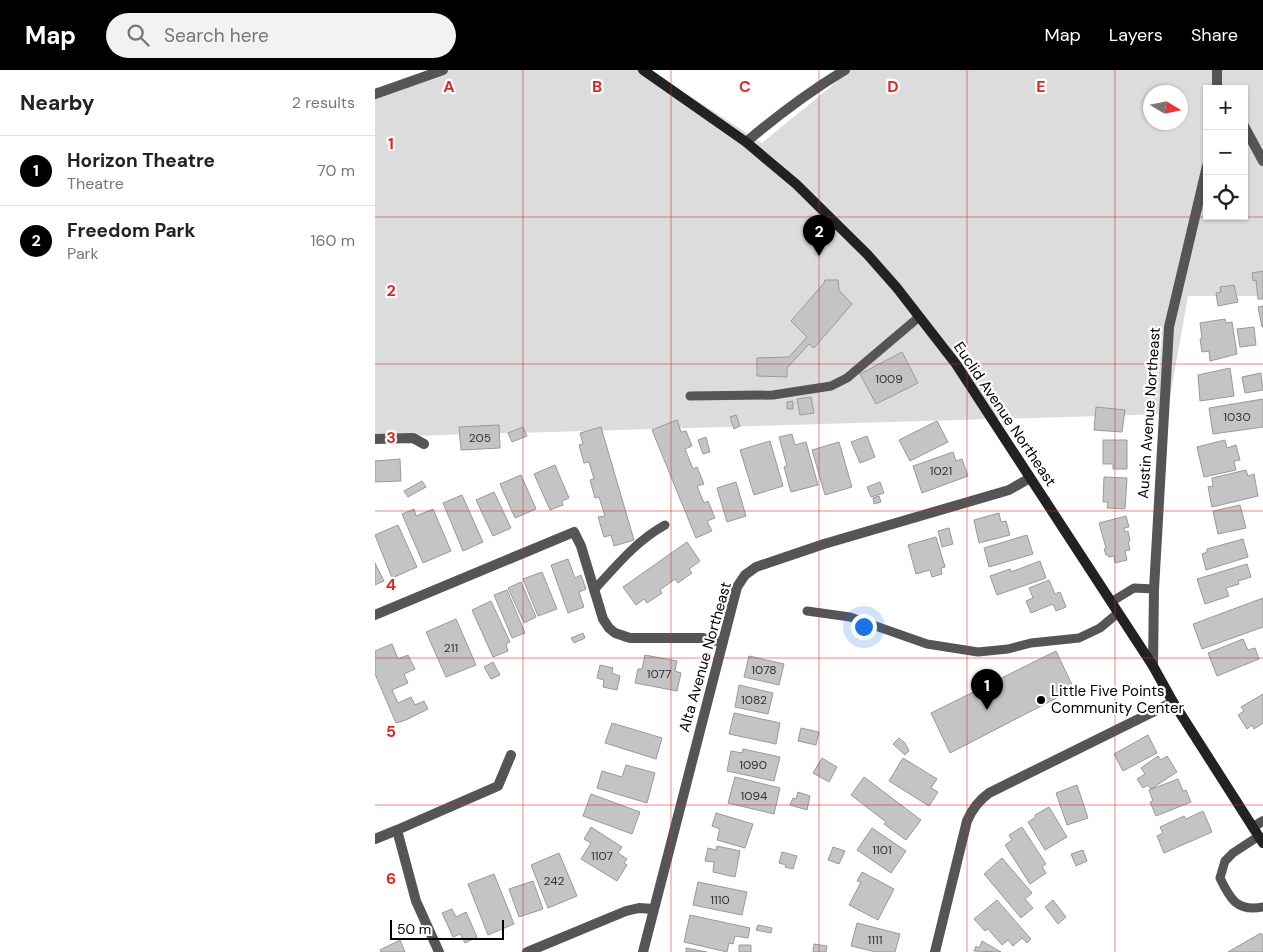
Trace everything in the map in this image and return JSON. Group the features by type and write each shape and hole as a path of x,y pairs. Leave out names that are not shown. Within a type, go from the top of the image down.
{"street":[{"path":"375,94 443,70"},
{"name":"Euclid Avenue Northeast","path":"643,70 746,142 796,184 830,215 873,260 919,317 956,364 1153,666 1173,702 1258,836"},
{"path":"746,142 773,119 845,70"},
{"path":"1217,70 1217,85"},
{"path":"1246,130 1263,161"},
{"name":"Austin Avenue Northeast","path":"1153,666 1154,589 1169,328 1205,175"},
{"path":"375,439 413,438 424,444"},
{"name":"Alta Avenue Northeast","path":"643,952 737,586 745,575 755,567 823,544 1009,490 1030,478"},
{"path":"375,615 574,532 581,546 603,619 615,633 630,638 702,638 723,642"},
{"path":"935,952 967,821 979,800 1173,702"},
{"path":"375,839 498,786 511,755"},
{"path":"1258,836 1263,821"},
{"path":"397,830 416,900 439,952"},
{"path":"527,952 626,910 639,908 654,909"}],"lane":[{"path":"690,396 773,395 831,386 847,378 919,317"},
{"path":"594,590 634,547 650,533 665,525"},
{"path":"1111,602 1134,588 1154,589"},
{"path":"807,611 851,617 927,644 979,652 1008,649 1031,643 1079,638 1100,628 1118,613"},
{"path":"1258,836 1233,853 1225,861 1220,878 1230,898 1241,906 1254,909 1263,907"}],"shaded area":[{"path":"440,70 650,70 762,143 851,70 1263,70 1263,296 1188,296 1167,414 375,437 375,88 425,78"}],"building":[{"path":"1263,271 1263,299 1258,299 1256,280 1253,281 1252,273"},
{"path":"825,280 838,280 839,290 852,304 814,348 809,344 787,368 787,377 757,376 757,358 789,357 807,337 791,321"},
{"path":"1234,285 1238,302 1218,306 1216,293 1221,292 1220,287"},
{"path":"1263,306 1263,327 1262,327 1258,307"},
{"path":"1225,319 1226,323 1232,322 1237,354 1210,361 1209,351 1202,352 1200,323"},
{"path":"1254,327 1256,345 1240,347 1237,329"},
{"path":"902,352 918,383 876,404 860,374"},
{"path":"1230,368 1234,396 1200,401 1198,375"},
{"path":"1261,373 1263,390 1245,393 1242,377"},
{"path":"811,397 814,413 800,415 797,399"},
{"path":"1263,399 1263,427 1213,434 1209,408"},
{"path":"793,401 793,409 787,409 787,402"},
{"path":"1096,407 1125,410 1122,432 1094,430"},
{"path":"736,415 740,426 734,429 730,417"},
{"path":"677,420 681,432 686,431 692,446 685,449 693,469 697,467 704,484 697,486 704,503 708,501 715,518 707,521 712,531 696,538 652,430"},
{"path":"937,421 948,442 910,461 899,440"},
{"path":"499,425 500,448 461,450 459,427"},
{"path":"523,427 527,436 512,442 508,433"},
{"path":"601,427 634,540 614,546 611,535 604,537 598,517 605,516 599,497 595,498 590,480 594,479 589,462 584,463 579,445 583,444 580,433"},
{"path":"792,434 795,445 806,442 818,485 791,492 784,467 787,466 779,437"},
{"path":"867,436 875,457 860,463 851,442"},
{"path":"706,437 710,452 703,454 698,440"},
{"path":"1103,440 1127,440 1127,469 1113,469 1113,464 1103,464"},
{"path":"1225,440 1227,448 1236,445 1240,460 1234,461 1236,470 1204,477 1197,447"},
{"path":"770,441 783,486 754,495 740,450"},
{"path":"839,442 852,487 825,495 812,450"},
{"path":"953,452 956,461 962,459 968,476 922,493 913,466"},
{"path":"400,459 401,481 375,482 375,461"},
{"path":"555,465 569,498 562,501 563,505 550,510 534,474"},
{"path":"1246,470 1248,476 1254,474 1258,496 1212,507 1208,487 1213,486 1212,478"},
{"path":"521,475 536,509 515,518 500,484"},
{"path":"1104,477 1127,478 1125,509 1107,508 1108,502 1103,502"},
{"path":"422,481 426,487 408,497 404,491"},
{"path":"736,482 746,516 727,522 717,488"},
{"path":"880,482 884,493 871,497 867,487"},
{"path":"494,492 511,528 493,536 476,500"},
{"path":"462,495 483,542 463,551 443,503"},
{"path":"879,496 881,502 874,504 873,498"},
{"path":"1240,505 1246,528 1218,534 1213,511"},
{"path":"414,509 416,516 433,509 451,551 423,563 402,514"},
{"path":"999,513 1001,522 1006,521 1010,535 979,543 974,520"},
{"path":"1126,516 1129,527 1124,528 1125,532 1128,531 1130,550 1125,551 1127,560 1115,563 1114,556 1109,557 1106,555 1099,523"},
{"path":"398,525 417,567 392,578 375,535"},
{"path":"949,528 953,544 942,547 938,531"},
{"path":"1027,535 1033,554 989,567 984,548"},
{"path":"936,537 945,567 941,568 942,574 932,577 930,570 916,574 908,545"},
{"path":"1243,539 1248,557 1206,570 1202,554 1207,552 1207,549"},
{"path":"687,542 700,561 689,569 692,573 678,583 675,579 660,590 662,593 647,603 644,599 636,605 623,587"},
{"path":"568,559 575,578 581,575 586,589 579,592 584,607 568,613 551,565"},
{"path":"1040,561 1046,578 997,595 990,576 1010,569 1011,572"},
{"path":"375,563 384,581 375,585"},
{"path":"1247,564 1251,577 1238,581 1239,584 1226,588 1229,596 1205,604 1197,579"},
{"path":"542,572 557,609 538,616 523,579"},
{"path":"1049,580 1055,594 1060,592 1066,607 1056,611 1053,604 1031,613 1026,601 1033,598 1029,588"},
{"path":"521,582 536,617 524,623 508,588"},
{"path":"507,590 525,633 512,638 494,595"},
{"path":"1263,598 1263,627 1202,649 1193,624"},
{"path":"491,601 510,642 506,644 508,651 493,657 472,610"},
{"path":"456,619 476,665 446,677 426,632"},
{"path":"583,633 585,638 574,643 571,638"},
{"path":"1243,639 1248,650 1255,648 1259,659 1217,676 1208,653"},
{"path":"392,644 398,659 408,655 415,669 404,674 408,683 392,690 398,703 411,697 415,705 424,701 428,709 396,723 375,674 375,651"},
{"path":"1056,651 1074,689 950,753 931,713"},
{"path":"645,655 677,661 675,671 681,673 677,691 635,683 638,669 642,669"},
{"path":"749,656 784,664 779,685 744,677"},
{"path":"493,662 500,675 491,679 484,667"},
{"path":"600,665 613,668 612,673 620,676 617,690 603,687 604,680 597,678"},
{"path":"739,685 773,693 768,714 735,707"},
{"path":"1263,694 1263,723 1254,729 1252,725 1247,729 1238,715 1244,711 1241,707"},
{"path":"734,713 780,723 776,744 729,734"},
{"path":"612,723 662,738 656,759 605,743"},
{"path":"801,728 819,732 816,745 798,741"},
{"path":"1148,735 1157,753 1123,771 1114,754"},
{"path":"899,738 905,743 909,751 905,755 893,744"},
{"path":"743,749 780,757 774,781 727,771 731,751 742,753"},
{"path":"1158,756 1161,760 1167,756 1177,772 1151,789 1148,785 1143,788 1137,779 1145,774 1141,768"},
{"path":"822,758 837,767 829,782 813,773"},
{"path":"903,758 937,779 931,788 938,792 929,806 889,781"},
{"path":"626,765 655,773 647,803 597,788 602,771 622,777"},
{"path":"735,777 780,788 774,814 728,803"},
{"path":"864,777 921,820 906,840 884,824 886,822 851,795"},
{"path":"1178,779 1183,791 1186,790 1191,802 1156,816 1150,802 1153,801 1149,790"},
{"path":"1077,785 1088,818 1067,825 1056,793"},
{"path":"798,792 810,796 807,810 790,805 793,798 796,799"},
{"path":"591,794 640,812 632,834 583,816"},
{"path":"1049,807 1067,837 1045,850 1028,822 1036,817 1035,815"},
{"path":"1203,811 1212,832 1164,853 1157,836 1163,833 1160,827 1184,816 1186,819"},
{"path":"716,813 753,824 745,848 717,840 720,829 712,826"},
{"path":"591,827 622,847 618,853 627,859 624,863 627,865 617,881 581,859 591,843 584,839"},
{"path":"1022,827 1046,864 1042,867 1046,873 1030,884 1005,845 1012,840 1009,835"},
{"path":"872,828 906,851 891,873 857,850"},
{"path":"717,846 740,851 735,877 713,872 714,862 705,861 708,848 716,850"},
{"path":"833,847 845,851 839,864 828,860"},
{"path":"1083,850 1087,861 1076,866 1071,854"},
{"path":"782,852 797,856 793,869 779,863"},
{"path":"559,853 577,896 548,908 531,865"},
{"path":"1002,858 1032,893 1025,899 1033,908 1021,918 984,874"},
{"path":"862,872 894,889 878,920 849,905 861,882 857,881"},
{"path":"494,874 514,924 488,935 468,884"},
{"path":"533,881 543,909 519,917 509,889"},
{"path":"698,882 747,892 742,915 693,905"},
{"path":"997,900 1031,939 1027,943 1022,938 1013,946 1008,940 1002,945 988,929 985,931 974,919"},
{"path":"1053,900 1066,917 1058,924 1045,907"},
{"path":"452,909 456,917 466,912 477,937 465,943 460,934 453,937 442,913"},
{"path":"690,915 750,928 748,938 735,936 733,944 729,943 727,952 684,942"},
{"path":"857,923 900,934 895,952 876,952 851,946"},
{"path":"758,925 772,928 771,933 756,930"},
{"path":"1261,933 1263,936 1263,952 1228,952"},
{"path":"400,940 405,952 381,952 380,950"},
{"path":"982,941 1001,952 974,951 976,946 979,948"},
{"path":"814,944 827,946 826,952 813,952"},
{"path":"739,945 751,945 751,952 739,952"},
{"path":"686,948 707,952 686,952"}],"place":[{"name":"Freedom Park","path":"819,256"},
{"name":"Little Five Points Community Center","path":"1041,700"},
{"name":"Horizon Theatre","path":"987,710"}]}
